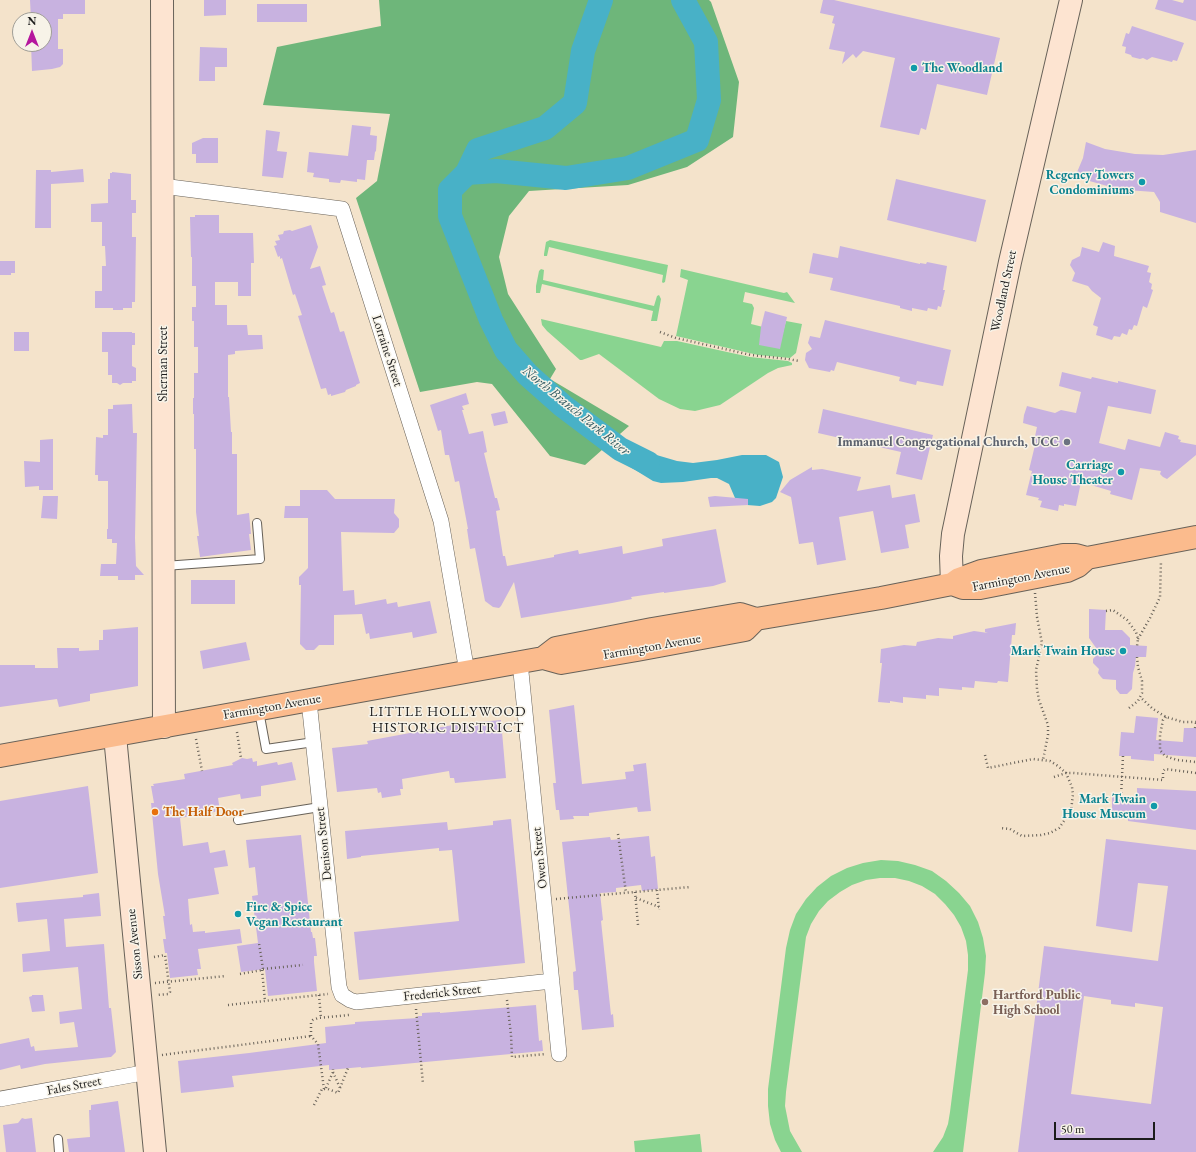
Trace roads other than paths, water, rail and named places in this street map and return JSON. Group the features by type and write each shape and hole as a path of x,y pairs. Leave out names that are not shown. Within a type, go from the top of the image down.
{"main road":[{"name":"Sherman Street","path":"162,0 164,727"},
{"name":"Woodland Street","path":"952,584 951,556 953,534 1010,262 1070,0"},
{"name":"Farmington Avenue","path":"0,756 543,658 561,663 636,650 745,630 756,619 881,598 952,584 963,588 975,588 1067,571 1078,566 1087,558 1196,537"},
{"name":"Sisson Avenue","path":"114,736 154,1063 156,1152"}],"street":[{"name":"Lorraine Street","path":"162,186 342,209 441,521 467,672"},
{"name":"Owen Street","path":"520,662 552,981 554,1054"},
{"name":"Denison Street","path":"309,700 320,807 334,991"},
{"name":"Frederick Street","path":"334,991 356,1002 552,981"},
{"name":"Fales Street","path":"0,1100 154,1063"}],"lane":[{"path":"163,566 260,559 257,523"},
{"path":"259,710 266,749 314,742"},
{"path":"238,820 320,807"},
{"path":"58,1139 59,1152"}],"water":[{"path":"629,443 643,451 677,461 693,463 742,455 766,455 779,462 783,477 776,498 772,502 760,506 747,505 735,498 729,484 717,478 683,482 661,483 653,481 614,457 620,449"}],"waterway":[{"name":"North Branch Park River","path":"467,173 478,150 545,128 575,103 583,51 601,0"},
{"name":"North Branch Park River","path":"648,463 620,449 563,406 528,375 506,350 491,320 450,216 450,190 467,173 496,171 566,178 628,168 697,140 709,100 706,42 683,0"}],"place":[{"name":"The Woodland","path":"914,68"},
{"name":"Regency Towers Condominiums","path":"1142,182"},
{"name":"Immanuel Congregational Church, UCC","path":"1067,442"},
{"name":"Carriage House Theater","path":"1121,472"},
{"name":"Mark Twain House","path":"1123,651"},
{"name":"Mark Twain House Museum","path":"1154,806"},
{"name":"The Half Door","path":"155,812"},
{"name":"Fire & Spice Vegan Restaurant","path":"238,914"},
{"name":"Hartford Public High School","path":"985,1002"}],"district":[{"name":"LITTLE HOLLYWOOD HISTORIC DISTRICT","path":"448,720"}]}
